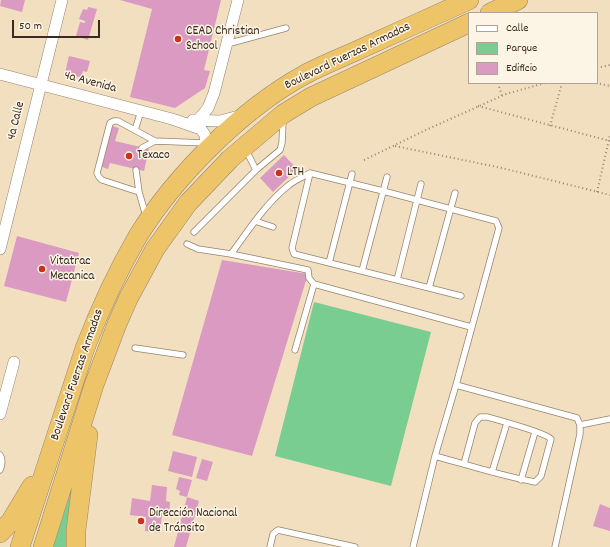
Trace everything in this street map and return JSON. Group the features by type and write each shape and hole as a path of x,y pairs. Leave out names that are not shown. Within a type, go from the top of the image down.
{"highway":[{"name":"Boulevard Fuerzas Armadas","path":"20,547 85,348 97,316 124,260 148,222 171,191 225,133 248,112 276,92 303,76 468,0"},
{"path":"492,12 518,0"},
{"name":"Boulevard Fuerzas Armadas","path":"43,547 94,385 117,324 128,299 155,249 188,203 230,159 283,114 311,97 468,23"},
{"path":"76,547 76,530 94,385"},
{"path":"0,533 11,521 52,452"}],"street":[{"name":"4a Calle","path":"0,249 62,0"},
{"path":"198,120 208,108 214,93 238,0"},
{"name":"4a Avenida","path":"0,74 172,119 201,129 205,135 206,142"},
{"name":"4a Avenida","path":"172,119 220,121 231,119 248,112"},
{"path":"195,164 206,142"},
{"path":"0,414 2,400 14,362"}],"lane":[{"path":"227,44 286,28"},
{"path":"134,130 140,111"},
{"path":"194,232 256,170 280,150 282,144 283,114"},
{"path":"139,192 102,180 97,173 110,123 118,121 155,141 206,142"},
{"path":"142,148 155,141"},
{"path":"244,146 256,170"},
{"path":"136,170 139,192 148,222"},
{"path":"310,173 292,248 294,254 462,296"},
{"path":"231,254 255,221 289,185 310,173 496,221 499,228 436,456 413,547"},
{"path":"329,263 352,174"},
{"path":"362,271 386,177"},
{"path":"397,280 421,184"},
{"path":"429,288 455,193"},
{"path":"255,221 273,227"},
{"path":"187,244 198,249 231,254 308,270 309,278 314,284 471,327"},
{"path":"295,350 314,284"},
{"path":"135,348 183,355"},
{"path":"456,385 577,418 580,425 580,434 555,547"},
{"path":"436,456 464,464 492,472 521,480 535,482 539,480 541,476 551,441 549,436 487,417 480,417 475,423 464,464"},
{"path":"580,425 610,419"},
{"path":"492,472 507,423"},
{"path":"521,480 535,432"},
{"path":"0,455 0,470"},
{"path":"270,547 273,534 278,530 355,547"}],"path":[{"path":"598,68 610,65"},
{"path":"598,83 610,86"},
{"path":"498,84 502,96"},
{"path":"364,160 478,106 502,96 542,84"},
{"path":"550,126 562,84"},
{"path":"478,106 609,141"},
{"path":"597,192 610,135"},
{"path":"395,146 502,168 610,195"}],"green space":[{"path":"314,302 431,332 391,486 275,456"},
{"path":"74,482 71,547 53,547"}],"building":[{"path":"1,0 25,0 22,12 0,6"},
{"name":"CEAD Christian School","path":"120,0 221,0 204,70 210,71 205,88 175,108 130,97 152,9"},
{"path":"88,7 97,9 88,40 76,36 80,22 85,23 85,21 79,19 83,9 87,10"},
{"path":"69,56 90,61 87,72 83,71 81,78 65,73"},
{"name":"Texaco","path":"112,126 119,128 115,141 149,149 144,171 110,163 108,169 102,167"},
{"name":"LTH","path":"284,155 297,169 273,192 260,178"},
{"name":"Vitatrac Mecanica","path":"17,236 79,253 66,302 4,286"},
{"path":"222,260 308,274 252,456 172,435"},
{"path":"173,451 197,457 192,477 168,471"},
{"path":"202,459 213,462 207,481 196,478"},
{"path":"179,477 192,480 187,497 179,495 180,491 176,489"},
{"path":"152,485 167,487 166,501 170,502 169,515 162,514 160,533 145,531 146,517 130,515 132,498 150,501"},
{"path":"187,497 199,501 186,547 174,547"},
{"path":"600,504 610,508 610,531 593,526"}],"place":[{"name":"CEAD Christian School","path":"178,39"},
{"name":"Texaco","path":"129,156"},
{"name":"LTH","path":"279,173"},
{"name":"Vitatrac Mecanica","path":"42,269"},
{"name":"Dirección Nacional de Tránsito","path":"141,521"}]}
